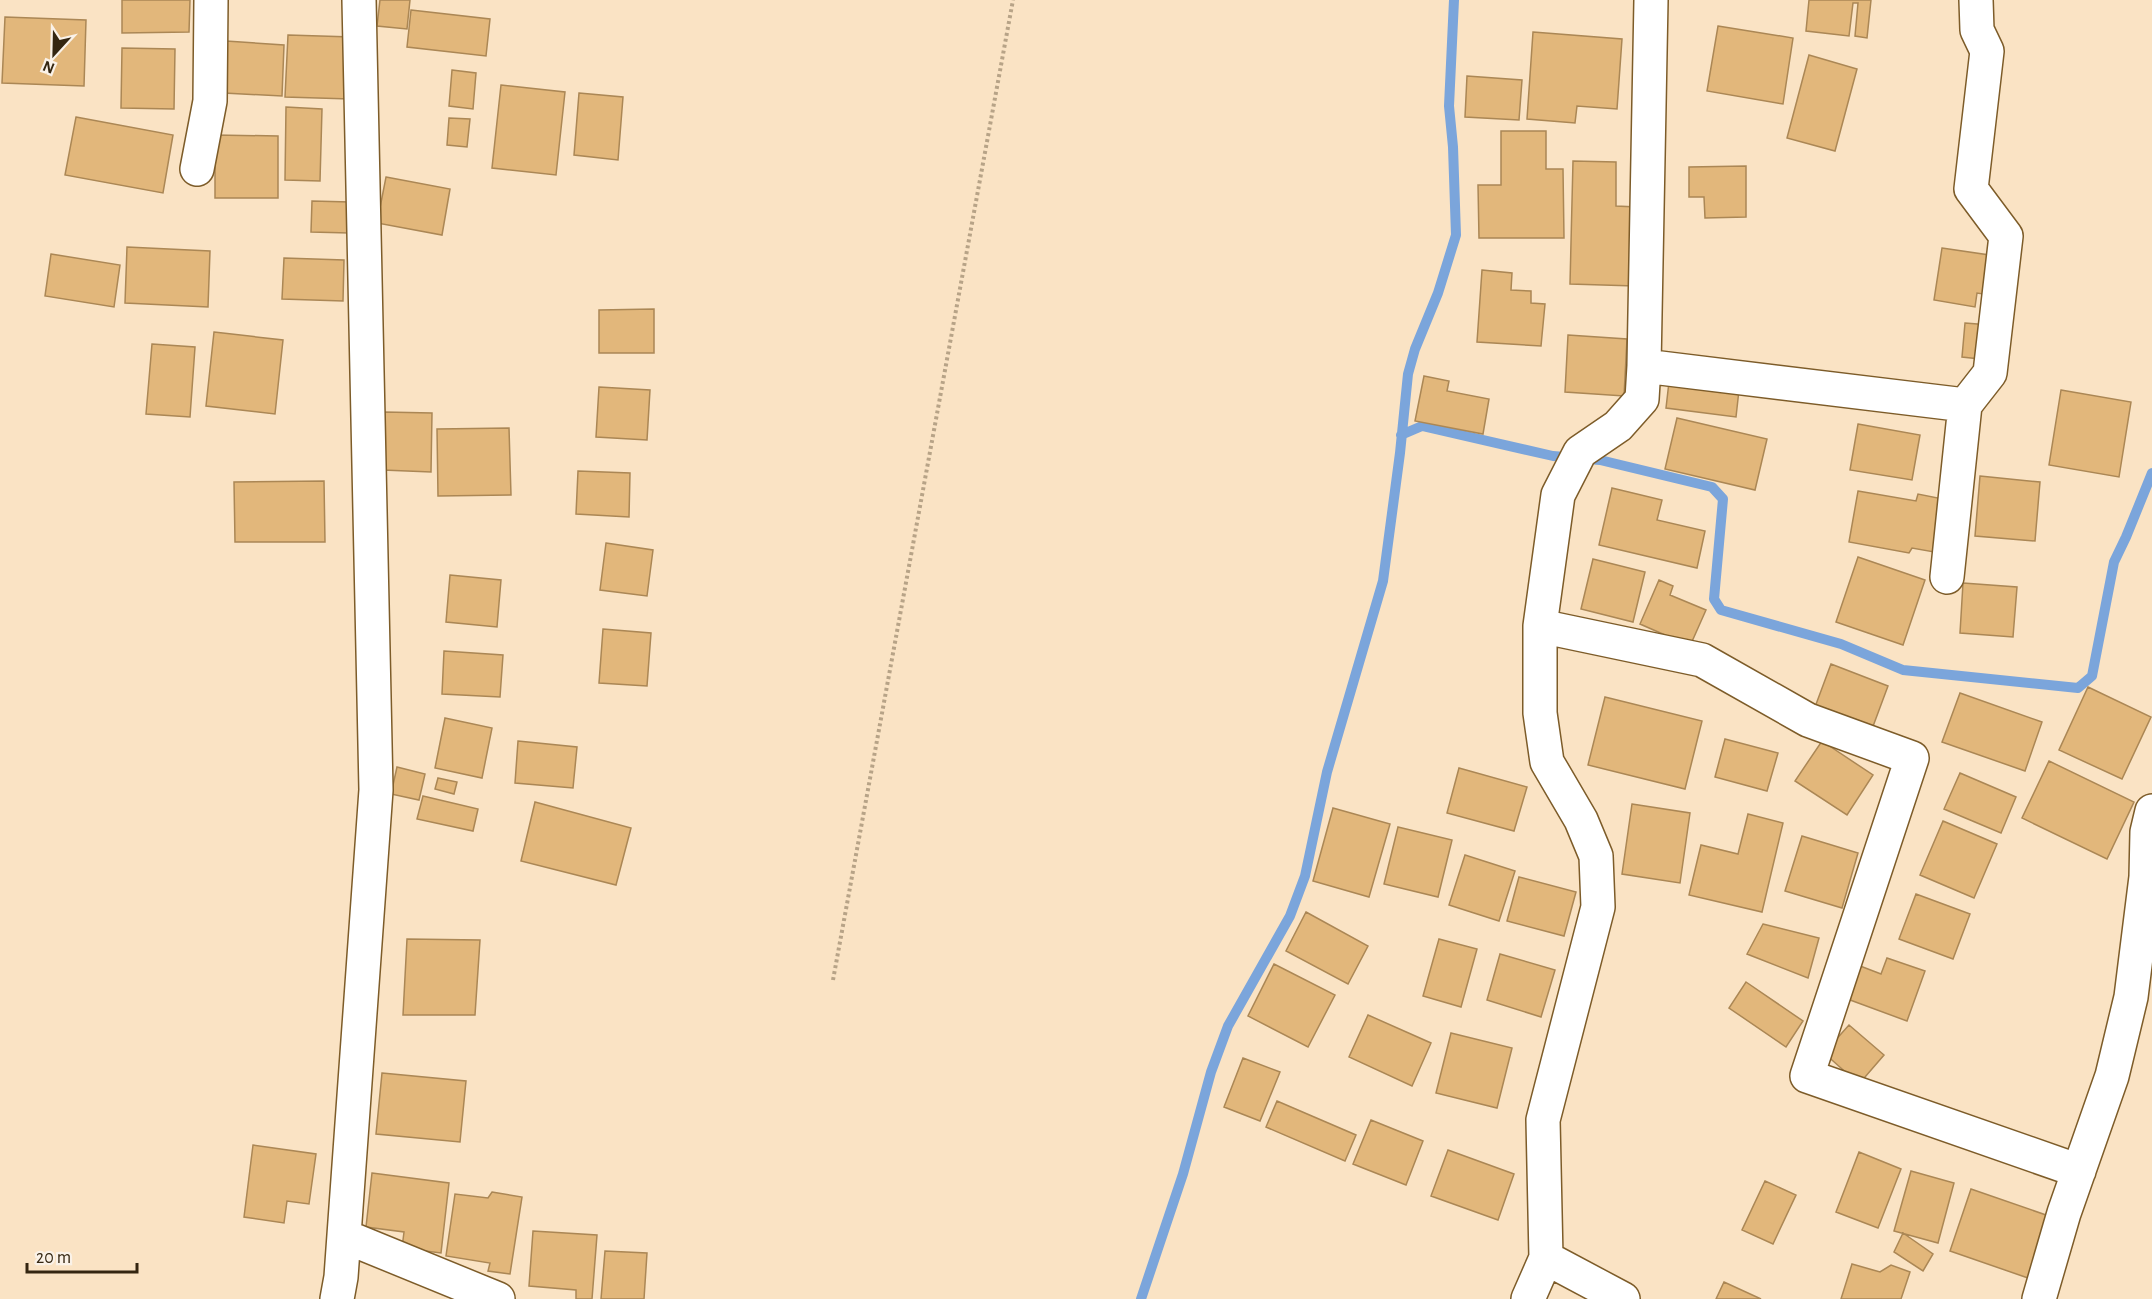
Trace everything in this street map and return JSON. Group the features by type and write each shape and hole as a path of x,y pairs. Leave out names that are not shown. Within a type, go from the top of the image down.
{"street":[{"path":"197,169 210,101 211,0"},
{"path":"337,1299 341,1277 376,790 359,0"},
{"path":"1528,1299 1546,1258 1543,1120 1598,907 1596,856 1581,820 1547,762 1540,713 1540,626 1558,495 1580,452 1618,426 1642,399 1651,0"},
{"path":"1947,577 1965,405 1990,373 2006,236 1971,189 1987,51 1977,30 1976,0"},
{"path":"1644,366 1965,405"},
{"path":"1540,626 1702,660 1808,720 1912,758 1808,1076 2079,1171"},
{"path":"2039,1299 2079,1171 2112,1076 2131,997 2146,877 2147,832 2152,810"},
{"path":"344,1236 498,1299"},
{"path":"1546,1258 1623,1299"}],"path":[{"path":"833,980 1013,0"}],"building":[{"path":"122,0 190,0 189,32 122,33"},
{"path":"380,0 410,0 407,29 377,26"},
{"path":"1809,0 1871,0 1867,38 1855,36 1858,3 1853,3 1849,36 1806,31"},
{"path":"411,10 490,19 486,56 407,47"},
{"path":"5,17 86,20 84,86 2,83"},
{"path":"1718,26 1793,38 1783,104 1707,91"},
{"path":"1533,32 1622,39 1617,109 1577,106 1575,123 1527,119"},
{"path":"288,35 352,37 350,99 285,97"},
{"path":"226,41 284,45 282,96 224,93"},
{"path":"122,48 175,49 174,109 121,108"},
{"path":"1809,55 1857,69 1835,151 1787,138"},
{"path":"452,70 476,73 473,109 449,106"},
{"path":"1467,76 1522,80 1519,120 1465,117"},
{"path":"501,85 565,92 556,175 492,168"},
{"path":"579,93 623,97 618,160 574,155"},
{"path":"286,107 322,109 320,181 285,180"},
{"path":"76,117 173,135 163,193 65,175"},
{"path":"449,118 470,119 467,147 447,145"},
{"path":"1501,131 1546,131 1546,169 1563,169 1564,238 1479,238 1478,185 1501,185"},
{"path":"215,135 278,136 278,198 215,198"},
{"path":"1573,161 1616,162 1616,206 1637,207 1635,286 1570,284"},
{"path":"1746,166 1746,217 1705,218 1704,197 1689,197 1689,167"},
{"path":"386,177 450,189 442,235 377,223"},
{"path":"312,201 350,202 349,233 311,232"},
{"path":"127,247 210,251 208,307 125,303"},
{"path":"1942,248 1996,256 1990,295 1977,293 1975,307 1934,300"},
{"path":"51,254 120,265 114,307 45,296"},
{"path":"284,258 344,260 343,301 282,299"},
{"path":"1482,270 1512,273 1511,290 1531,291 1531,303 1545,304 1541,346 1477,342"},
{"path":"654,309 654,353 599,353 599,310"},
{"path":"1965,323 2002,326 1998,361 1962,357"},
{"path":"214,332 283,340 275,414 206,406"},
{"path":"1568,335 1627,339 1624,396 1565,392"},
{"path":"152,344 195,347 190,417 146,414"},
{"path":"1670,373 1740,381 1736,417 1666,408"},
{"path":"1424,376 1449,381 1447,391 1489,399 1483,434 1415,421"},
{"path":"599,387 650,390 647,440 596,437"},
{"path":"2061,390 2131,402 2119,477 2049,465"},
{"path":"384,412 432,413 431,472 383,470"},
{"path":"1677,418 1767,439 1755,490 1665,469"},
{"path":"1858,424 1920,435 1912,480 1850,470"},
{"path":"509,428 511,495 438,496 437,429"},
{"path":"578,471 630,473 629,517 576,514"},
{"path":"1980,476 2040,482 2035,541 1975,536"},
{"path":"324,481 325,542 235,542 234,482"},
{"path":"1612,488 1662,500 1657,520 1705,531 1697,568 1599,545"},
{"path":"1858,491 1916,501 1918,494 1943,499 1934,552 1912,548 1909,553 1849,542"},
{"path":"606,543 653,550 647,596 600,590"},
{"path":"1858,557 1925,580 1903,645 1836,622"},
{"path":"1593,559 1645,572 1633,622 1581,609"},
{"path":"450,575 501,580 497,627 446,622"},
{"path":"1659,580 1673,586 1670,595 1706,610 1690,646 1640,624"},
{"path":"1963,583 2017,587 2013,637 1960,633"},
{"path":"603,629 651,633 647,686 599,683"},
{"path":"444,651 503,655 500,697 442,694"},
{"path":"1831,664 1888,686 1872,729 1815,707"},
{"path":"2088,687 2151,717 2122,779 2059,750"},
{"path":"1960,693 2042,722 2025,771 1942,742"},
{"path":"1605,697 1702,721 1685,789 1588,765"},
{"path":"445,718 492,728 482,778 435,768"},
{"path":"1725,739 1778,753 1767,791 1715,777"},
{"path":"518,741 577,747 573,788 515,783"},
{"path":"1822,741 1873,775 1847,815 1795,781"},
{"path":"2049,761 2134,802 2107,859 2022,818"},
{"path":"397,767 425,774 419,800 391,794"},
{"path":"1459,768 1527,787 1514,831 1447,813"},
{"path":"1960,773 2016,797 2001,833 1944,809"},
{"path":"438,778 457,782 454,794 435,789"},
{"path":"423,796 478,809 473,831 417,819"},
{"path":"535,802 631,828 616,885 521,861"},
{"path":"1632,804 1690,813 1680,883 1622,874"},
{"path":"1333,808 1390,824 1369,897 1313,881"},
{"path":"1748,814 1783,823 1762,912 1689,895 1701,845 1738,854"},
{"path":"1943,821 1997,844 1974,898 1920,875"},
{"path":"1398,827 1452,840 1438,897 1384,884"},
{"path":"1802,836 1858,853 1842,908 1785,891"},
{"path":"1465,855 1515,871 1499,921 1449,905"},
{"path":"1519,877 1576,892 1564,936 1507,921"},
{"path":"1916,894 1970,914 1953,959 1899,939"},
{"path":"1306,912 1368,946 1348,984 1286,951"},
{"path":"1763,924 1819,938 1808,978 1747,954"},
{"path":"407,939 480,940 475,1015 403,1015"},
{"path":"1439,939 1477,949 1461,1007 1423,996"},
{"path":"1500,954 1555,970 1541,1017 1487,1000"},
{"path":"1887,958 1925,971 1907,1021 1842,997 1855,964 1881,974"},
{"path":"1274,964 1335,995 1308,1047 1248,1016"},
{"path":"1746,982 1803,1021 1786,1047 1729,1008"},
{"path":"1368,1015 1431,1043 1412,1086 1349,1057"},
{"path":"1849,1025 1884,1055 1859,1084 1824,1053"},
{"path":"1451,1033 1512,1048 1497,1108 1436,1093"},
{"path":"1243,1058 1280,1072 1260,1121 1224,1107"},
{"path":"382,1073 466,1081 460,1142 376,1134"},
{"path":"1277,1101 1356,1135 1345,1161 1266,1127"},
{"path":"1371,1120 1423,1141 1406,1185 1353,1164"},
{"path":"253,1145 316,1154 309,1204 287,1201 284,1223 244,1217"},
{"path":"1448,1150 1514,1174 1498,1220 1431,1196"},
{"path":"1859,1152 1901,1169 1878,1228 1836,1212"},
{"path":"1911,1171 1954,1183 1938,1243 1894,1231"},
{"path":"372,1173 449,1183 441,1253 402,1248 404,1232 366,1227"},
{"path":"1765,1181 1796,1195 1773,1244 1742,1230"},
{"path":"1971,1189 2049,1216 2028,1278 1950,1251"},
{"path":"492,1192 522,1197 510,1274 488,1271 490,1263 446,1256 455,1194 488,1198"},
{"path":"533,1231 597,1235 592,1299 576,1299 576,1290 529,1286"},
{"path":"1903,1233 1933,1254 1923,1271 1894,1252"},
{"path":"605,1251 647,1253 644,1299 601,1299"},
{"path":"1852,1264 1880,1272 1891,1265 1910,1272 1901,1299 1841,1299"},
{"path":"1724,1282 1761,1299 1716,1299"}],"waterway":[{"path":"1141,1299 1183,1174 1211,1072 1228,1026 1290,916 1305,876 1327,772 1383,581 1408,374 1415,349 1438,293 1456,235 1449,106 1454,0"},
{"path":"1401,435 1422,426 1553,456 1600,460 1712,487 1723,499 1714,599 1721,610 1841,644 1903,670 2078,688 2092,676 2114,562 2152,473"}]}
